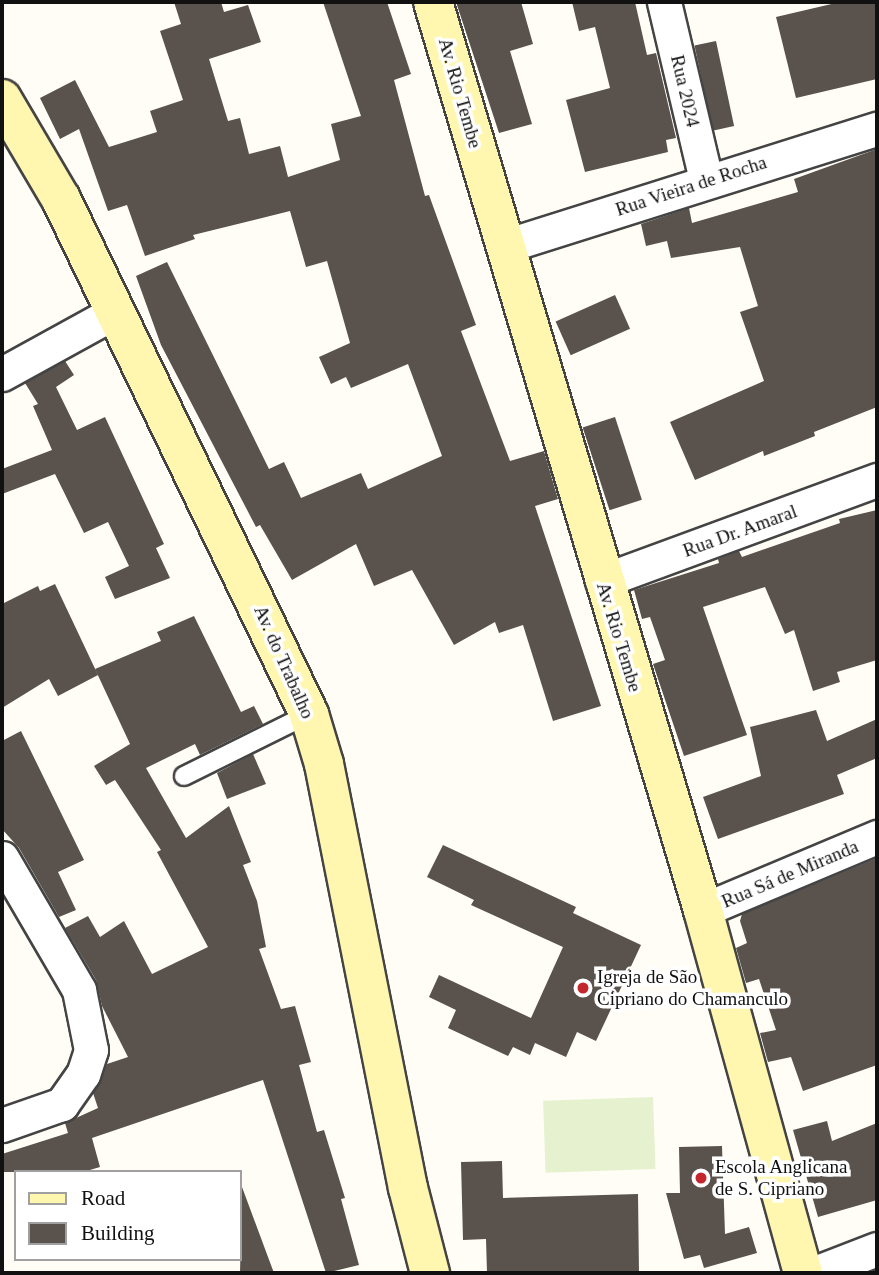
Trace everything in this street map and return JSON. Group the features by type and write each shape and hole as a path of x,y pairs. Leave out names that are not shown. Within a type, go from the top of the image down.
{"main road":[{"name":"Av. Rio Tembe","path":"433,2 602,581 703,910 803,1273"},
{"name":"Av. do Trabalho","path":"2,99 61,200 309,714 324,764 408,1188 430,1273"}],"street":[{"name":"Rua 2024","path":"664,2 706,180"},
{"name":"Rua Vieira de Rocha","path":"505,246 706,180 877,129"},
{"path":"2,374 116,312"},
{"name":"Rua Dr. Amaral","path":"602,581 877,480"},
{"name":"Rua Sá de Miranda","path":"703,910 877,838"},
{"path":"2,858 79,990 92,1050 83,1074 61,1104 2,1125"},
{"path":"815,1273 877,1249"}],"lane":[{"path":"184,776 309,714"}],"green space":[{"path":"653,1097 656,1169 546,1173 543,1101"}],"building":[{"path":"174,2 221,2 224,12 248,5 261,42 209,59 228,121 240,118 249,154 280,146 288,177 340,160 331,124 361,116 323,2 387,2 411,74 394,80 425,196 429,195 476,325 461,331 510,461 544,451 558,499 535,506 601,706 553,721 523,625 499,633 495,622 454,645 412,570 374,586 356,544 292,580 260,525 256,527 161,345 136,276 167,262 269,469 284,462 301,498 361,473 368,489 442,456 408,364 351,388 346,377 331,384 319,357 350,343 327,261 306,267 290,211 193,235 195,239 145,256 127,205 108,211 79,129 60,139 40,98 75,80 109,147 157,132 150,111 183,100 160,31 181,24"},
{"path":"456,2 521,2 533,44 510,51 532,124 499,133"},
{"path":"572,2 635,2 647,55 656,53 676,138 666,140 668,152 585,172 566,100 610,88 595,27 579,31"},
{"path":"840,2 877,2 877,79 796,98 776,17"},
{"path":"716,41 734,126 713,131 694,46"},
{"path":"877,149 877,407 814,432 815,436 764,456 763,451 695,480 670,422 764,381 740,312 758,306 740,247 671,258 667,241 646,246 641,224 689,208 692,223 798,192 794,179"},
{"path":"615,295 630,329 571,355 556,321"},
{"path":"65,361 74,375 56,387 77,430 105,417 164,544 156,548 170,578 115,599 105,577 129,566 108,522 84,533 55,474 2,494 2,469 52,450 33,406 38,404 25,383"},
{"path":"615,417 642,500 610,510 583,428"},
{"path":"877,510 877,660 837,672 840,682 813,691 794,630 785,634 765,587 703,607 747,735 684,756 653,664 665,660 650,617 642,619 634,590 719,563 718,559 739,551 742,557 840,523 839,519"},
{"path":"55,584 98,675 58,696 49,679 2,708 2,604 38,586 40,591"},
{"path":"194,616 241,712 254,706 263,724 200,755 195,744 146,768 186,838 229,806 251,862 243,865 257,901 266,947 259,949 281,1009 295,1006 311,1062 299,1065 317,1132 324,1130 345,1198 341,1199 359,1265 326,1273 263,1080 92,1138 100,1167 90,1170 2,1172 2,1154 68,1133 65,1123 98,1108 93,1093 107,1064 128,1057 102,1006 96,980 65,928 88,916 100,937 124,921 152,974 208,947 157,852 161,850 115,780 106,785 94,766 130,744 95,669 161,641 157,632"},
{"path":"816,710 827,741 877,719 877,758 837,775 844,794 718,839 703,797 761,776 750,727"},
{"path":"21,731 84,860 58,872 76,910 59,917 19,848 2,829 2,741"},
{"path":"253,754 266,784 227,799 217,773"},
{"name":"Igreja de São Cipriano do Chamanculo","path":"443,845 576,907 573,913 641,945 596,1041 577,1032 566,1057 535,1043 530,1055 513,1047 508,1056 448,1028 456,1010 429,997 439,975 531,1018 563,947 471,905 474,900 427,877"},
{"path":"877,858 877,1065 803,1091 791,1057 768,1062 760,1033 776,1030 759,979 746,983 736,948 747,943 740,921 742,914"},
{"path":"827,1121 832,1141 877,1123 877,1200 818,1217 793,1130"},
{"path":"722,1146 725,1234 749,1227 757,1253 704,1268 700,1255 684,1259 666,1193 680,1193 679,1147"},
{"name":"Escola Anglicana de S. Cipriano","path":"502,1161 503,1198 638,1194 639,1273 487,1273 486,1239 463,1240 461,1162"},
{"path":"242,1187 274,1273 240,1273 242,1261"}],"place":[{"name":"Igreja de São Cipriano do Chamanculo","path":"583,988"},
{"name":"Escola Anglicana de S. Cipriano","path":"701,1178"}]}
